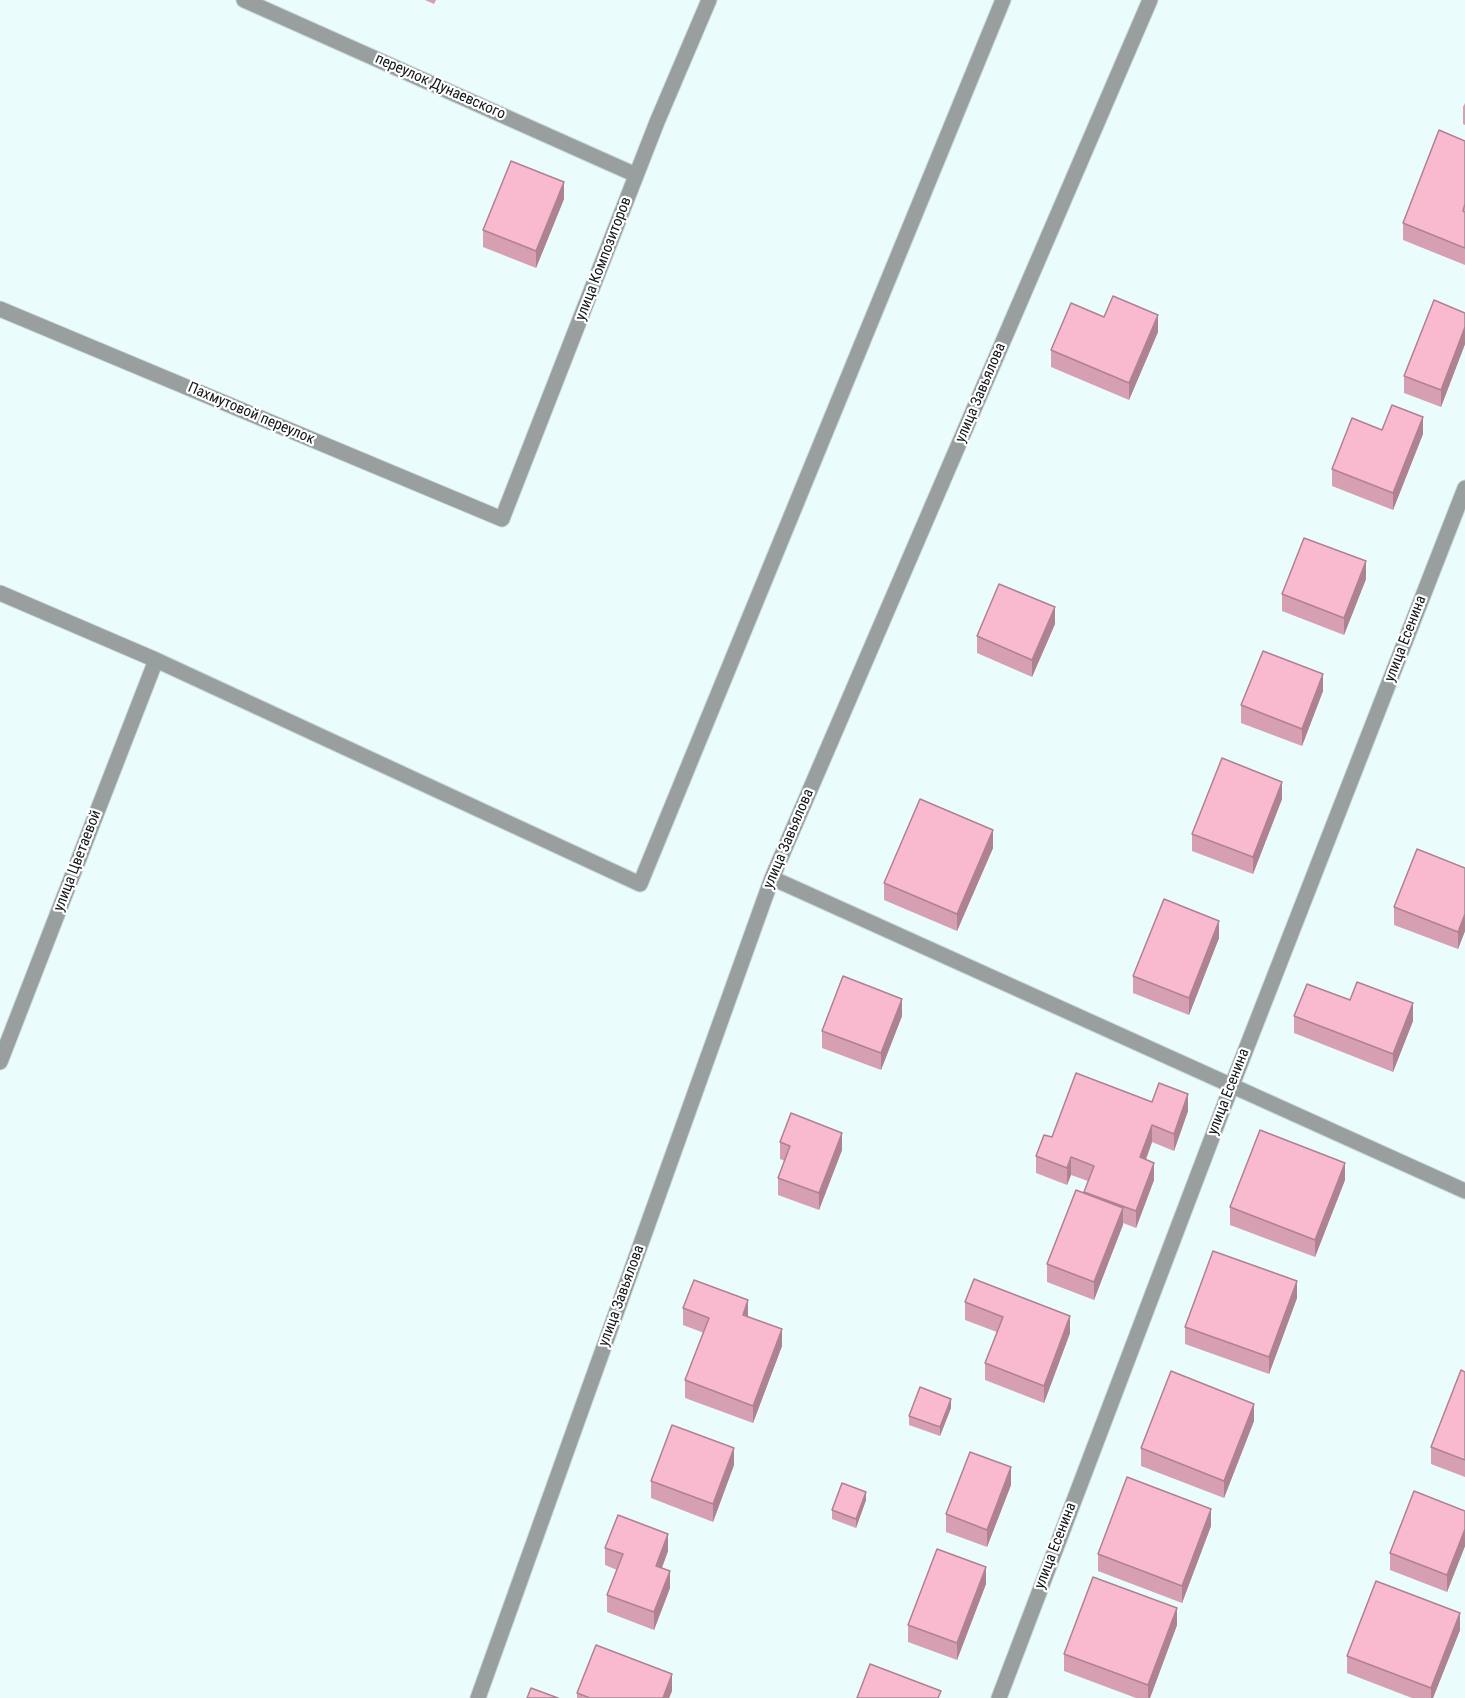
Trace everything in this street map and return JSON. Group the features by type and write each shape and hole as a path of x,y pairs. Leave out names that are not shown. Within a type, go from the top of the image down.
{"street":[{"name":"переулок Дунаевского","path":"244,0 636,175"},
{"name":"улица Композиторов","path":"502,519 636,175 709,0"},
{"path":"0,593 156,660 640,884 1004,0"},
{"name":"улица Завьялова","path":"478,1698 772,878 1150,0"},
{"name":"Пахмутовой переулок","path":"0,309 502,519"},
{"name":"улица Есенина","path":"999,1698 1232,1085 1465,488"},
{"name":"улица Цветаевой","path":"0,1062 156,660"},
{"path":"772,878 1465,1191"}],"building":[{"path":"1439,130 1465,141 1463,211 1465,212 1465,248 1403,223"},
{"path":"511,161 564,182 536,251 483,230"},
{"path":"1113,296 1158,315 1129,383 1051,350 1071,303 1104,317"},
{"path":"1434,300 1465,313 1465,327 1441,390 1404,376"},
{"path":"1392,405 1423,417 1393,493 1332,469 1352,418 1382,430"},
{"path":"1304,538 1366,561 1344,618 1282,594"},
{"path":"999,584 1055,607 1032,660 977,636"},
{"path":"1263,651 1323,674 1302,729 1241,705"},
{"path":"1222,758 1282,782 1253,857 1192,834"},
{"path":"920,799 993,830 957,914 884,883"},
{"path":"1417,849 1465,868 1465,914 1458,932 1394,907"},
{"path":"1164,899 1219,921 1189,998 1133,976"},
{"path":"843,976 902,999 881,1053 822,1031"},
{"path":"1357,982 1413,1003 1393,1054 1294,1016 1307,984 1350,1000"},
{"path":"1076,1073 1152,1102 1159,1083 1188,1094 1174,1134 1152,1125 1140,1157 1154,1163 1136,1211 1084,1192 1094,1166 1071,1157 1067,1168 1036,1156 1044,1135 1052,1137"},
{"path":"791,1113 842,1133 819,1193 778,1178 790,1146 780,1142"},
{"path":"1260,1130 1345,1163 1315,1240 1230,1207"},
{"path":"1076,1190 1123,1208 1094,1282 1047,1264"},
{"path":"1213,1251 1297,1281 1269,1357 1185,1327"},
{"path":"974,1279 1070,1316 1044,1386 985,1363 1003,1317 965,1302"},
{"path":"694,1280 748,1300 743,1315 782,1329 753,1406 685,1380 709,1318 683,1308"},
{"path":"1461,1370 1465,1372 1465,1460 1431,1447"},
{"path":"1171,1371 1254,1404 1224,1481 1141,1448"},
{"path":"920,1387 951,1399 940,1427 909,1416"},
{"path":"672,1425 734,1448 713,1504 651,1481"},
{"path":"970,1452 1011,1467 987,1530 946,1514"},
{"path":"1127,1477 1211,1509 1182,1586 1098,1554"},
{"path":"842,1483 866,1492 856,1519 832,1510"},
{"path":"1414,1491 1465,1511 1465,1529 1447,1575 1390,1553"},
{"path":"618,1515 668,1534 656,1566 670,1571 654,1612 607,1595 623,1554 605,1548"},
{"path":"937,1549 986,1567 957,1643 908,1625"},
{"path":"1093,1577 1177,1608 1148,1685 1064,1654"},
{"path":"1376,1581 1460,1613 1431,1688 1347,1656"},
{"path":"596,1645 672,1674 663,1698 590,1698 577,1693"},
{"path":"870,1664 941,1691 938,1698 857,1698"},
{"path":"531,1688 558,1698 527,1698"}]}
